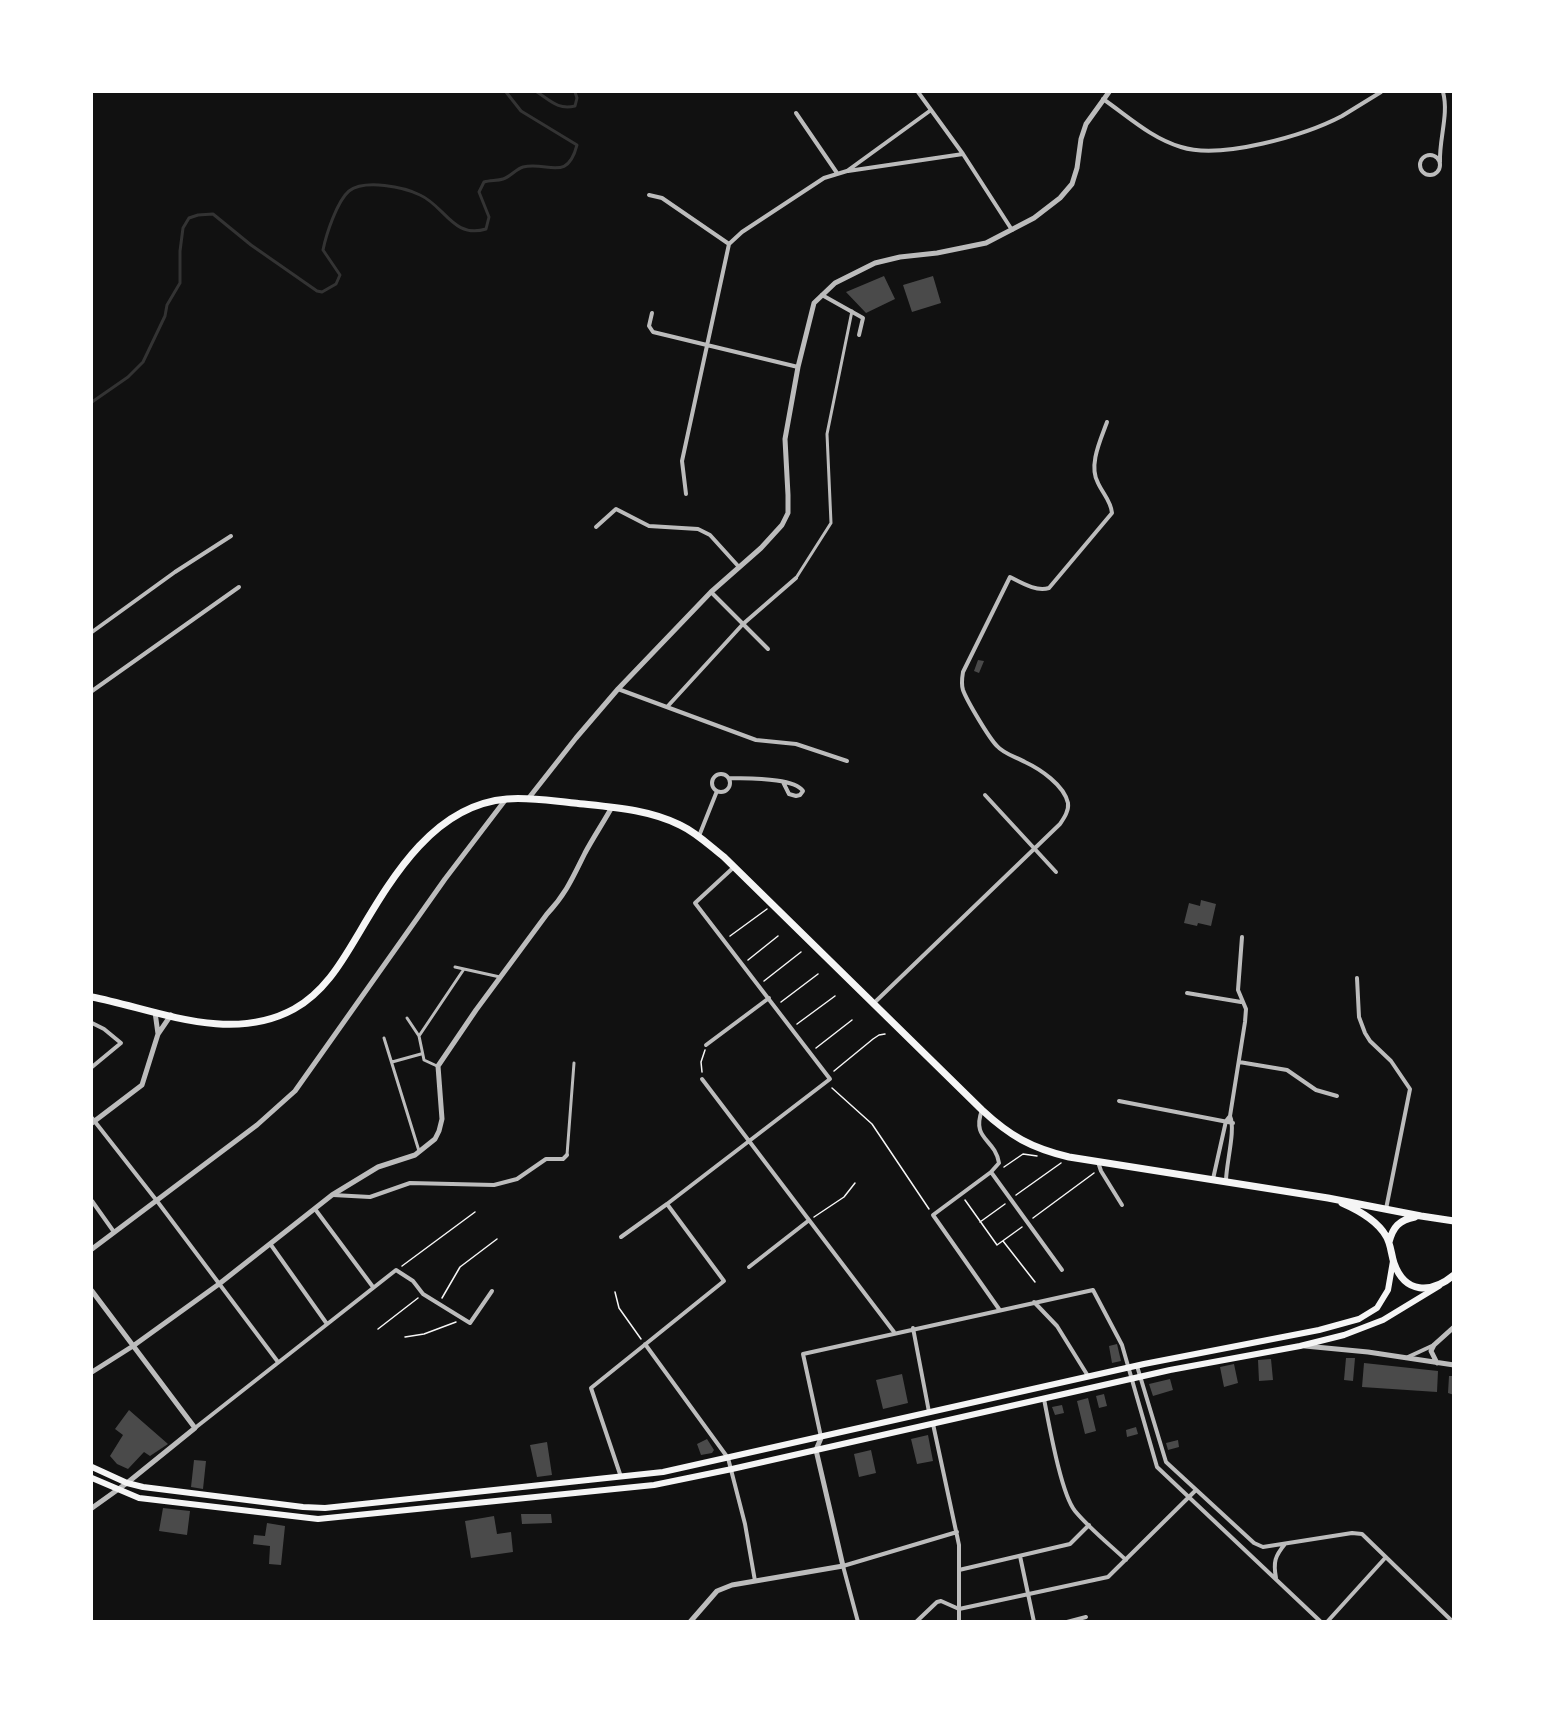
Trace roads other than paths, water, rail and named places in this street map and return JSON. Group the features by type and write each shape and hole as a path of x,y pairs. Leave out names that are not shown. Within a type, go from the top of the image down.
{"highway":[{"path":"92,997 203,1024 253,1024 294,1009 320,990 340,965 400,869 430,834 460,814 477,805 506,799 612,807 660,816 681,825 699,837 734,867 982,1110 1020,1141 1069,1157 1226,1181 1454,1221"},
{"path":"1328,1198 1347,1205 1372,1221 1389,1242 1393,1260 1401,1277 1412,1286 1428,1288 1442,1284 1454,1275"},
{"path":"1389,1242 1392,1231 1400,1222 1421,1216"}],"main road":[{"path":"92,1467 127,1483 154,1489 325,1508 663,1472 1127,1368 1292,1336 1359,1319 1377,1308 1386,1295 1393,1260"},
{"path":"92,1478 139,1498 318,1519 654,1485 1140,1377 1233,1357 1300,1346 1344,1335 1372,1325 1442,1284"},
{"path":"557,1484 558,1496"},
{"path":"514,1488 515,1499"}],"street":[{"path":"918,92 963,154 1012,231"},
{"path":"528,799 618,689 711,592 740,568 782,525 788,513 786,439 798,367 814,303 835,283 875,263 986,243 1034,218 1060,198 1072,184 1086,124 1109,92"},
{"path":"1103,98 1166,142 1184,148 1216,152 1310,130 1340,116 1381,92"},
{"path":"1435,155 1426,155 1422,158 1419,165 1422,172 1429,175 1439,170 1439,149 1445,102 1443,92"},
{"path":"847,171 931,110"},
{"path":"796,113 837,173"},
{"path":"1435,155 1439,149"},
{"path":"686,494 682,461 729,244 742,232 824,178 837,173 963,154"},
{"path":"1435,155 1440,162"},
{"path":"649,195 662,198 729,244"},
{"path":"821,295 863,318 859,335"},
{"path":"667,707 743,624 796,578 831,523 827,434 852,310"},
{"path":"652,313 649,326 653,332 798,367"},
{"path":"874,1003 1060,824 1067,814 1068,804 1064,794 1050,779 1035,767 997,747 989,737 964,691 962,681 963,672 1010,578 1035,588 1043,590 1049,588 1112,513 1112,505 1096,480 1094,462 1107,422"},
{"path":"596,527 616,509 650,526 698,529 710,535 740,568"},
{"path":"92,632 175,572 231,536"},
{"path":"92,691 239,587"},
{"path":"711,592 768,649"},
{"path":"618,689 756,740 796,744 847,761"},
{"path":"729,778 728,789 723,792 717,791 713,786 714,777 722,774 729,778 783,782 799,787 802,791 800,795 789,794 783,782"},
{"path":"699,837 717,791"},
{"path":"985,795 1056,872"},
{"path":"92,1249 257,1125 295,1091 445,879 506,799"},
{"path":"92,1372 133,1346 219,1284 332,1195 378,1167 419,1152 435,1139 442,1119 438,1066 500,977 572,882 585,853 612,807"},
{"path":"621,1237 829,1079 695,903 734,867"},
{"path":"1213,1179 1226,1121 1230,1116 1245,1022 1246,1009 1241,1002 1238,990 1242,937"},
{"path":"455,967 500,977"},
{"path":"419,1036 464,969"},
{"path":"1357,978 1359,1017 1365,1033 1391,1061 1410,1089 1386,1209"},
{"path":"1187,993 1241,1002"},
{"path":"706,1045 769,999"},
{"path":"155,1012 158,1034"},
{"path":"171,1016 158,1034 142,1085 92,1121 157,1201 278,1362"},
{"path":"407,1018 419,1036 424,1060 438,1066"},
{"path":"92,1023 104,1029 121,1043 92,1066"},
{"path":"384,1038 419,1152"},
{"path":"392,1062 421,1054"},
{"path":"1239,1062 1287,1070 1316,1090 1337,1096"},
{"path":"332,1195 370,1197 410,1183 494,1185 517,1179 546,1159 563,1159 567,1155 574,1063"},
{"path":"702,1079 894,1332"},
{"path":"1119,1101 1233,1123"},
{"path":"982,1110 977,1123 980,1133 998,1157 999,1163 992,1174 933,1215 999,1309"},
{"path":"1226,1181 1226,1165 1233,1123 1230,1116"},
{"path":"1098,1162 1122,1205"},
{"path":"992,1174 1062,1270"},
{"path":"92,1201 114,1232"},
{"path":"621,1477 591,1388 724,1281 667,1204"},
{"path":"315,1209 374,1287"},
{"path":"749,1267 808,1221"},
{"path":"271,1245 327,1324"},
{"path":"92,1508 127,1483 396,1270 413,1281 423,1294 470,1323 492,1291"},
{"path":"858,1622 816,1450 821,1438 803,1354 894,1332 1093,1290 1122,1345 1157,1467 1321,1622"},
{"path":"92,1291 195,1428"},
{"path":"1034,1302 1057,1326 1088,1377"},
{"path":"1407,1357 1434,1345 1454,1327"},
{"path":"913,1328 929,1413"},
{"path":"645,1344 729,1458 755,1581"},
{"path":"1434,1345 1431,1354 1437,1363"},
{"path":"1300,1346 1368,1352 1454,1365"},
{"path":"1137,1366 1166,1462 1254,1543 1263,1547 1352,1533 1362,1534 1453,1622"},
{"path":"1044,1399 1066,1493 1073,1510 1125,1560"},
{"path":"933,1423 957,1532 959,1622"},
{"path":"916,1622 937,1602 941,1601 959,1609 1108,1577 1196,1490"},
{"path":"959,1570 1071,1544 1089,1525"},
{"path":"690,1622 717,1591 732,1585 843,1566 957,1532"},
{"path":"1276,1580 1275,1556 1286,1544"},
{"path":"1020,1556 1034,1622"},
{"path":"1327,1622 1386,1557"},
{"path":"1067,1622 1086,1617"}],"waterway":[{"path":"92,402 128,377 143,362 165,316 167,305 180,283 183,228 189,218 213,214 251,245 317,291 322,292 336,284 340,275 323,250 329,227 345,196 356,187 374,185 413,192 429,200 457,226 475,231 486,229 489,217 479,192 484,182 503,179 523,167 562,167 568,164 573,157 577,145 521,111 506,92"},
{"path":"537,92 564,107 575,106 577,98 575,92"}]}
